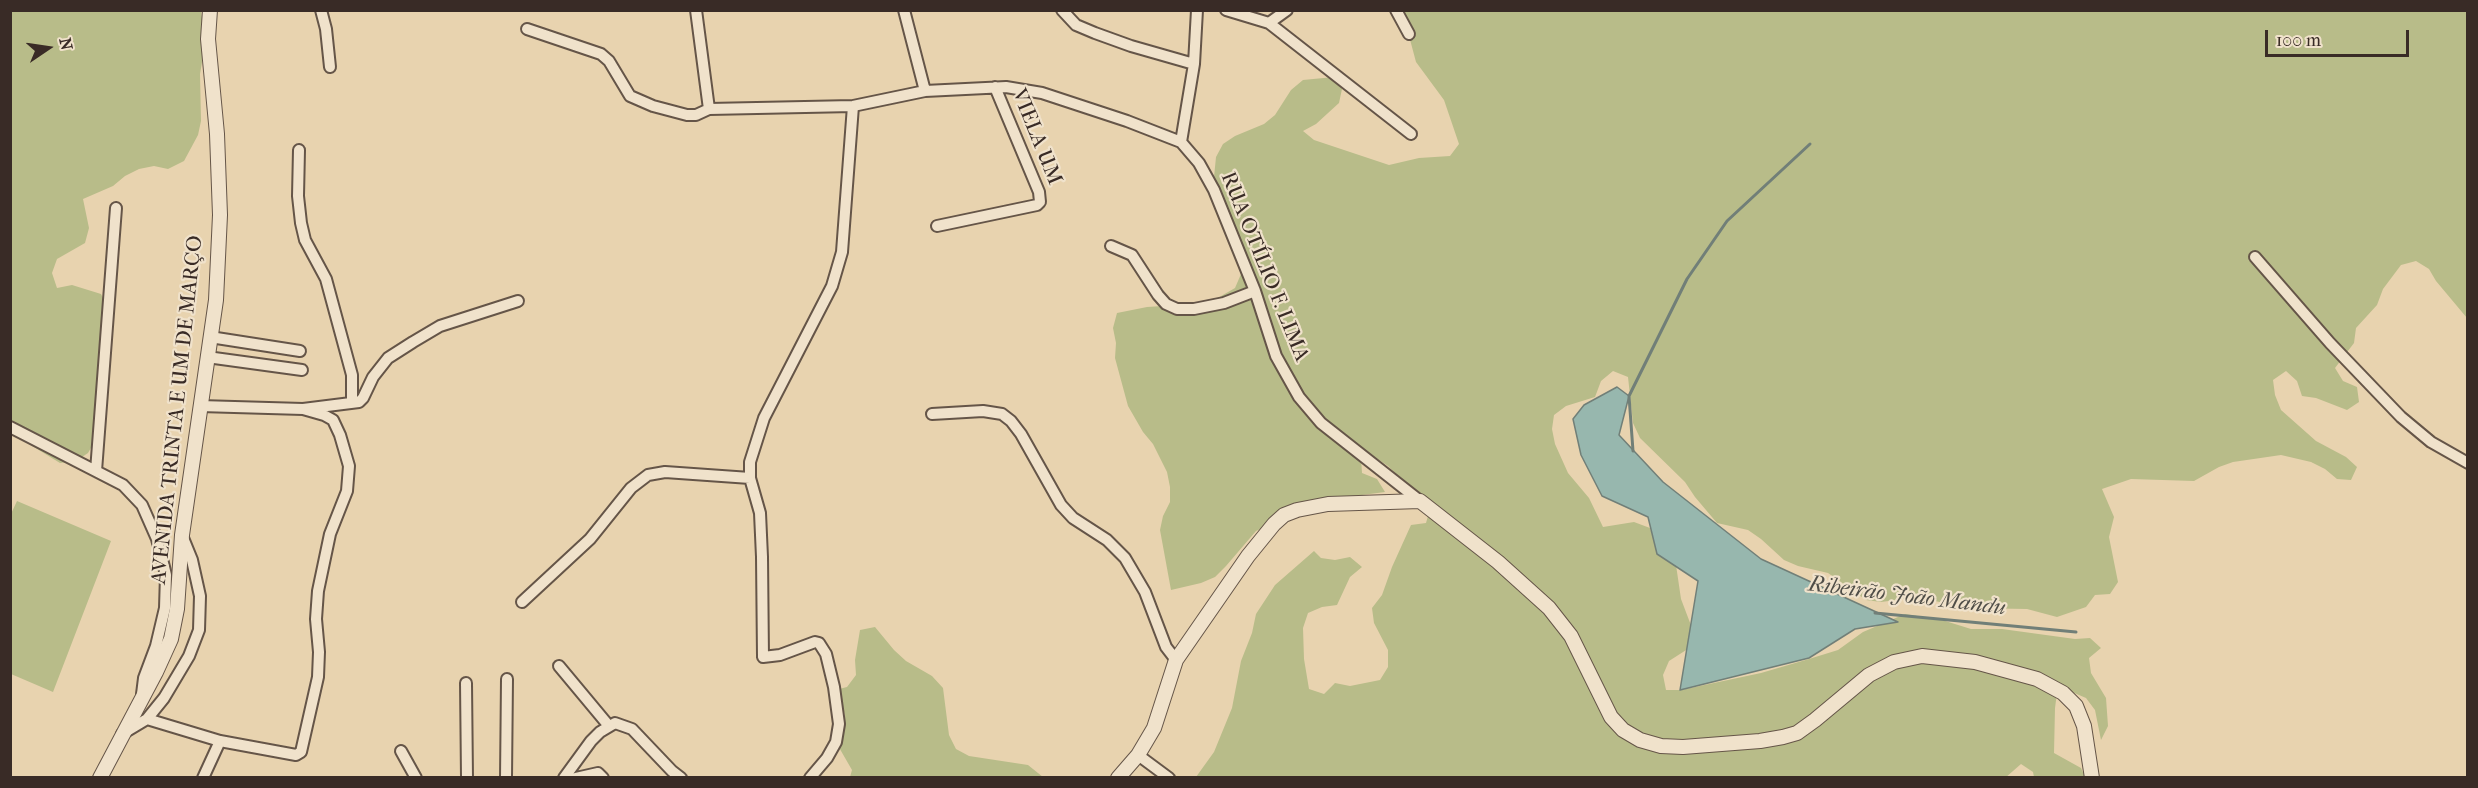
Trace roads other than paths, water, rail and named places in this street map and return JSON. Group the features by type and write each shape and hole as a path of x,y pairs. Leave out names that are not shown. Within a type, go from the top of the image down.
{"street":[{"name":"AVENIDA TRINTA E UM DE MARÇO","path":"100,777 152,681 171,639 180,581 182,535 216,300 220,214 217,134 208,39 210,10"},
{"path":"321,10 326,29 330,68"},
{"path":"696,10 709,109"},
{"path":"904,10 925,91"},
{"path":"1062,10 1076,25 1095,33 1194,64"},
{"path":"527,29 601,54 609,61 626,92 633,98 687,115 696,115 709,109 853,106 925,91 1006,87 1042,93 1127,121 1181,142 1194,64 1197,10"},
{"path":"1226,10 1269,22 1411,134"},
{"path":"1269,22 1287,10"},
{"path":"1396,10 1409,34"},
{"name":"VIELA UM","path":"937,226 1037,205 1040,202 1041,198 1035,181 994,87"},
{"path":"810,777 827,758 836,742 839,724 834,687 826,654 819,643 815,642 780,655 763,657 762,557 759,513 750,478 750,462 764,418 832,286 842,252 853,106"},
{"name":"RUA OTÍLIO F. LIMA","path":"1181,142 1199,163 1214,190 1255,291 1276,356 1299,397 1321,423 1420,501"},
{"path":"299,150 298,195 301,223 308,246 326,279 351,375 352,403"},
{"path":"96,471 116,208"},
{"path":"1111,246 1132,255 1158,295 1166,304 1177,309 1194,309 1224,303 1255,291"},
{"path":"2255,257 2330,343 2401,417 2431,442 2468,463"},
{"path":"200,406 303,409 358,402 363,398 373,378 388,358 413,342 440,326 518,300"},
{"path":"210,337 300,351"},
{"path":"207,357 302,370"},
{"path":"147,719 220,741 296,755 301,752 318,677 319,652 316,619 318,591 330,534 347,492 349,472 340,435 333,420 303,409"},
{"path":"932,414 983,411 1002,414 1011,421 1021,434 1061,505 1073,518 1107,540 1125,558 1145,592 1166,647 1176,660"},
{"name":"AVENIDA TRINTA E UM DE MARÇO","path":"10,427 123,485 142,505 157,538 166,575 165,608 156,646 144,678 141,699"},
{"path":"522,602 590,539 631,488 648,475 665,472 750,478"},
{"path":"1118,777 1138,755 1155,728 1176,660 1248,556 1274,524 1284,515 1297,510 1328,504 1420,501 1498,562 1549,608 1571,636 1611,717 1623,730 1640,740 1661,746 1683,747 1784,737 1797,733 1815,720 1869,675 1894,662 1922,656 1975,662 2037,679 2063,693 2076,706 2084,726 2092,777"},
{"path":"122,735 147,719 164,698 189,656 199,630 200,596 192,560 182,535"},
{"path":"559,666 609,726"},
{"path":"506,777 507,679"},
{"path":"466,683 467,777"},
{"path":"564,777 591,741 609,726 621,724 632,729 681,777"},
{"path":"203,777 220,741"},
{"path":"400,751 416,777"},
{"path":"1138,755 1169,777"},
{"path":"576,777 598,773 603,777"}],"water":[{"path":"1617,387 1629,396 1619,435 1663,482 1761,559 1898,622 1855,629 1809,658 1680,690 1698,581 1657,554 1648,517 1602,496 1581,455 1573,419 1584,405"}],"waterway":[{"name":"Ribeirão João Mandu","path":"1633,451 1629,396 1687,279 1727,221 1810,144"},
{"name":"Ribeirão João Mandu","path":"1875,613 2076,632"}]}
